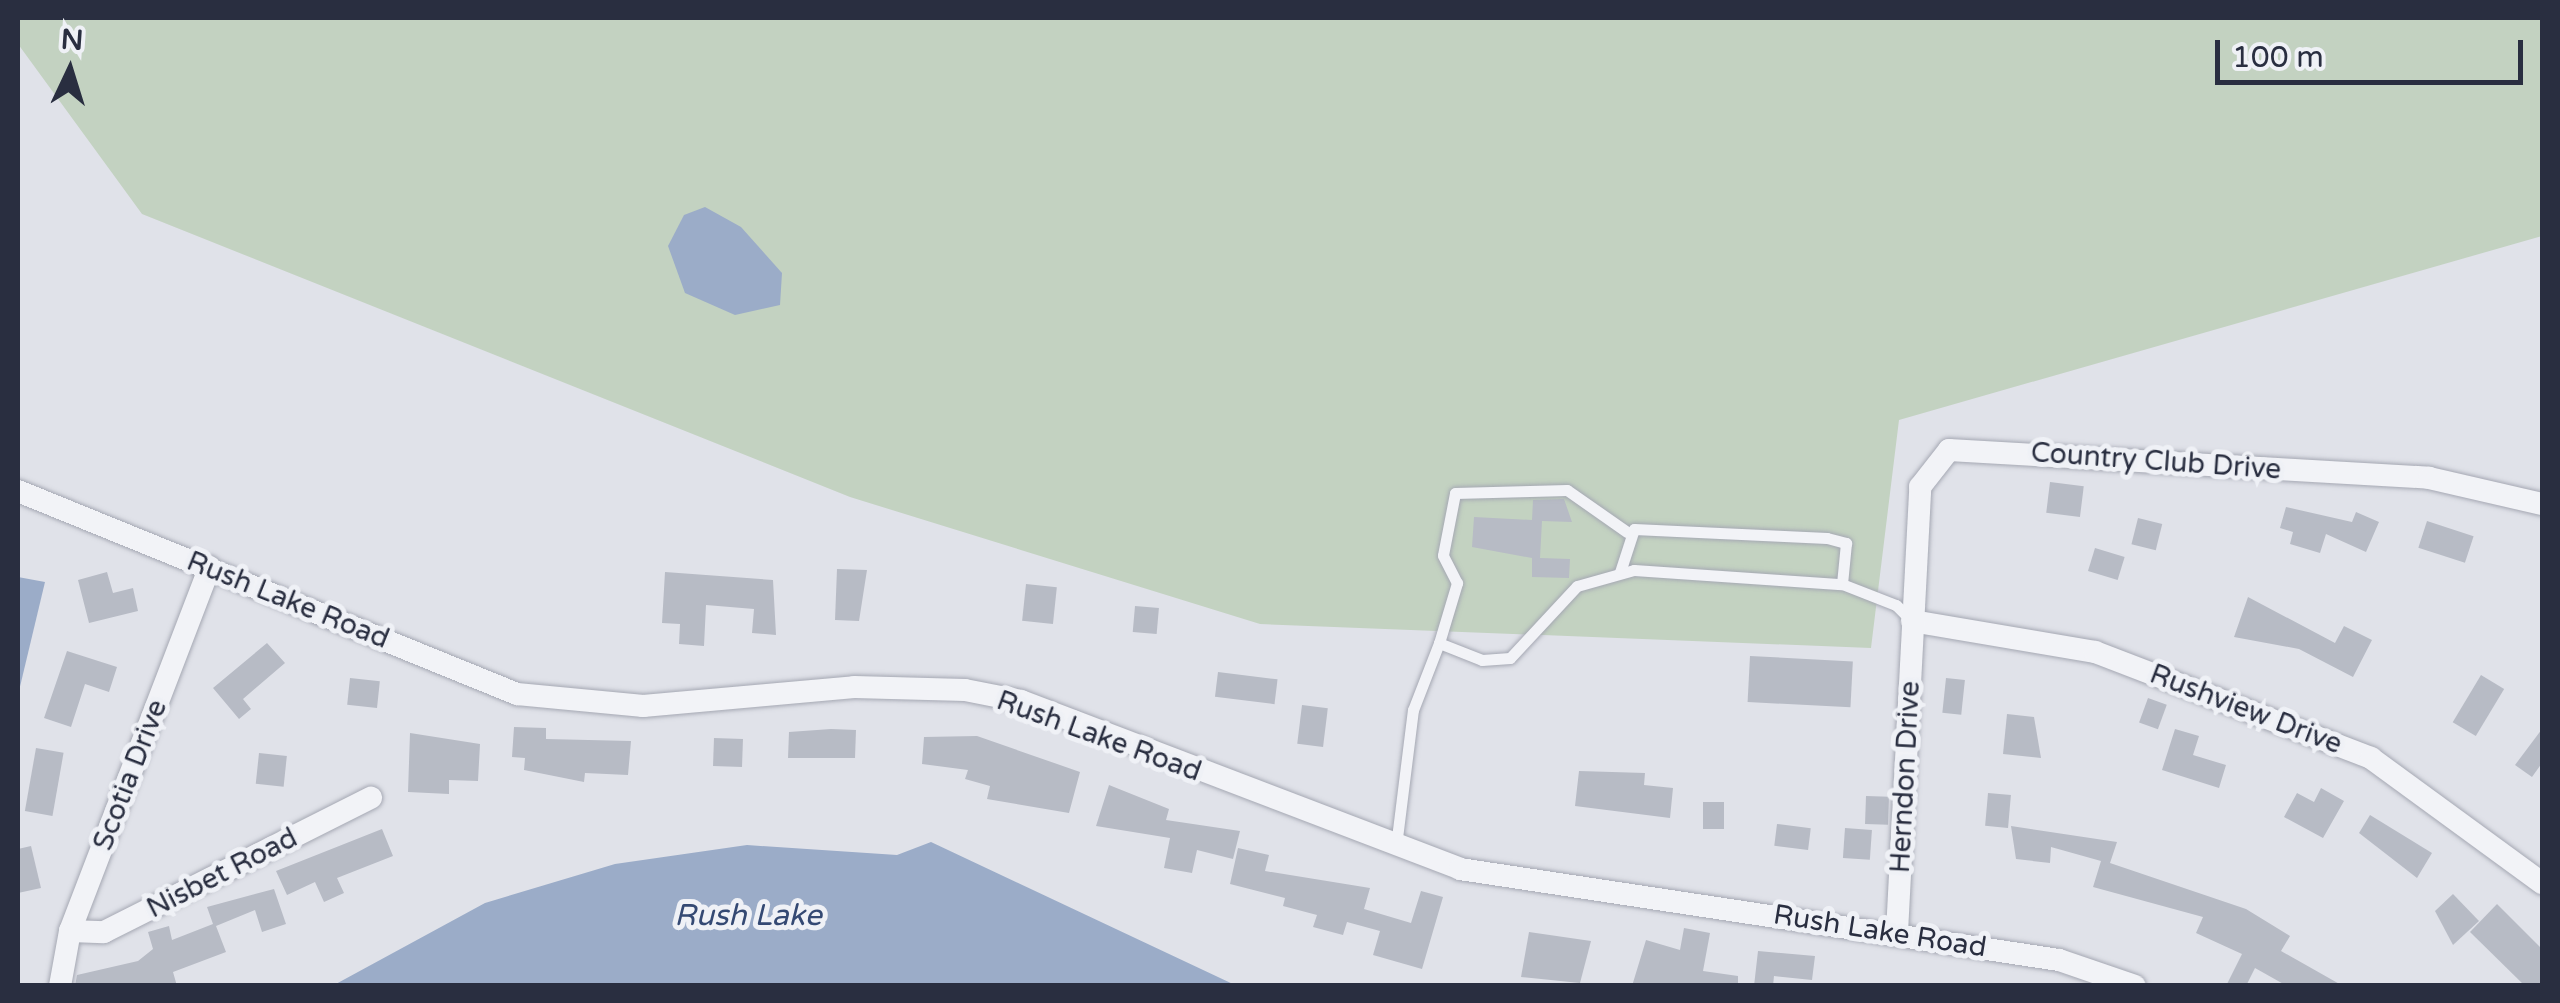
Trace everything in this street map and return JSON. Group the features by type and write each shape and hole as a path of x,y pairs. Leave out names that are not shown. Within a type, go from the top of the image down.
{"street":[{"name":"Country Club Drive","path":"1912,621 1920,487 1948,450 2429,478 2542,504"},
{"name":"Rush Lake Road","path":"18,491 533,697 643,706 916,684 1021,701 1396,850 1460,870 1897,932 2059,960 2135,986"},
{"name":"Scotia Drive","path":"60,986 70,930 210,567"},
{"name":"Rushview Drive","path":"1912,621 2095,652 2371,758 2542,883"},
{"name":"Herndon Drive","path":"1897,932 1912,621"},
{"name":"Nisbet Road","path":"70,930 104,932 372,798"}],"lane":[{"path":"1396,850 1414,710 1458,583 1443,555 1455,493 1567,490 1627,532 1839,539 1842,584"},
{"path":"1620,572 1627,532"},
{"path":"1439,643 1482,660 1510,658 1577,586 1620,572 1842,584 1896,604 1912,621"}],"green space":[{"path":"18,18 2542,18 2542,236 1899,420 1871,648 1260,624 850,497 142,214 18,44"}],"water":[{"path":"705,207 741,227 782,273 780,305 735,315 685,293 668,246 684,215"},
{"path":"18,577 45,582 18,695"},
{"name":"Rush Lake","path":"931,842 1235,985 334,985 485,903 615,864 747,845 897,855"}],"building":[{"path":"2050,482 2084,486 2080,517 2046,513"},
{"path":"1564,499 1572,522 1542,521 1540,558 1570,559 1569,578 1532,577 1532,558 1472,547 1474,517 1532,520 1533,500"},
{"path":"2286,507 2352,522 2356,512 2379,522 2366,552 2326,534 2320,553 2290,544 2293,532 2280,528"},
{"path":"2138,518 2162,524 2156,550 2131,544"},
{"path":"2427,521 2474,536 2465,563 2418,548"},
{"path":"2095,548 2125,557 2118,580 2088,571"},
{"path":"837,569 867,570 859,621 835,620"},
{"path":"107,572 113,593 133,588 138,611 89,623 78,580"},
{"path":"665,572 773,580 776,635 752,633 754,609 706,605 704,646 679,644 680,624 662,623"},
{"path":"1026,584 1057,587 1053,624 1022,621"},
{"path":"2248,597 2335,643 2344,626 2372,640 2353,677 2299,649 2234,637"},
{"path":"1135,606 1159,608 1157,634 1133,632"},
{"path":"267,643 285,663 243,699 251,709 239,719 213,688"},
{"path":"67,651 117,667 109,692 85,684 71,727 44,718"},
{"path":"1750,656 1853,661 1850,707 1748,702"},
{"path":"1218,672 1278,679 1275,704 1215,697"},
{"path":"2481,675 2504,689 2476,736 2453,722"},
{"path":"350,678 380,681 377,708 347,705"},
{"path":"1946,678 1965,680 1961,715 1942,713"},
{"path":"2148,698 2167,705 2158,729 2139,722"},
{"path":"1302,705 1328,708 1323,747 1297,744"},
{"path":"2007,714 2034,717 2041,758 2003,754"},
{"path":"514,727 546,728 546,739 631,741 628,775 585,773 584,782 524,770 525,758 512,757"},
{"path":"2175,729 2199,736 2193,755 2226,765 2219,788 2162,770"},
{"path":"2542,729 2542,763 2532,777 2515,765"},
{"path":"856,730 855,758 788,758 789,732"},
{"path":"410,733 480,744 478,781 449,780 449,794 408,792"},
{"path":"977,736 1080,772 1069,813 987,799 990,786 965,779 968,770 922,764 924,737"},
{"path":"714,738 743,739 742,767 713,766"},
{"path":"36,748 64,753 52,816 25,811"},
{"path":"259,753 287,756 284,787 256,784"},
{"path":"1579,771 1645,773 1644,785 1673,788 1670,818 1575,806"},
{"path":"1109,785 1169,809 1166,820 1240,831 1233,859 1197,850 1192,873 1164,868 1170,838 1096,826"},
{"path":"2321,788 2344,801 2323,838 2284,817 2297,793 2314,802"},
{"path":"1988,793 2011,795 2008,828 1985,826"},
{"path":"1866,796 1889,797 1888,825 1865,824"},
{"path":"1703,802 1724,802 1724,829 1703,829"},
{"path":"2370,815 2432,853 2417,878 2359,833"},
{"path":"1777,824 1811,828 1808,850 1774,846"},
{"path":"2011,826 2117,842 2110,863 2246,909 2290,936 2281,951 2343,986 2287,986 2255,968 2246,986 2226,986 2242,954 2196,933 2203,917 2093,887 2101,861 2051,847 2050,863 2016,859"},
{"path":"1845,828 1872,830 1870,860 1843,858"},
{"path":"382,829 393,856 337,878 344,893 324,902 315,882 287,895 276,871"},
{"path":"31,846 41,888 18,893 18,849"},
{"path":"1238,848 1269,855 1265,871 1370,888 1364,909 1411,923 1421,891 1443,897 1422,969 1373,955 1380,931 1347,922 1343,935 1313,927 1317,915 1283,906 1285,898 1230,884"},
{"path":"274,889 286,924 262,932 255,910 216,926 226,952 173,972 177,986 75,986 77,975 138,961 153,949 148,932 169,926 172,940 213,924 207,907"},
{"path":"2453,894 2479,921 2453,945 2435,911"},
{"path":"2497,904 2542,949 2542,986 2525,986 2470,932"},
{"path":"1684,928 1710,933 1703,971 1738,976 1738,986 1632,986 1646,940 1680,950"},
{"path":"1529,932 1591,941 1580,983 1521,977"},
{"path":"1758,951 1815,956 1812,980 1774,976 1773,986 1754,986"}]}
